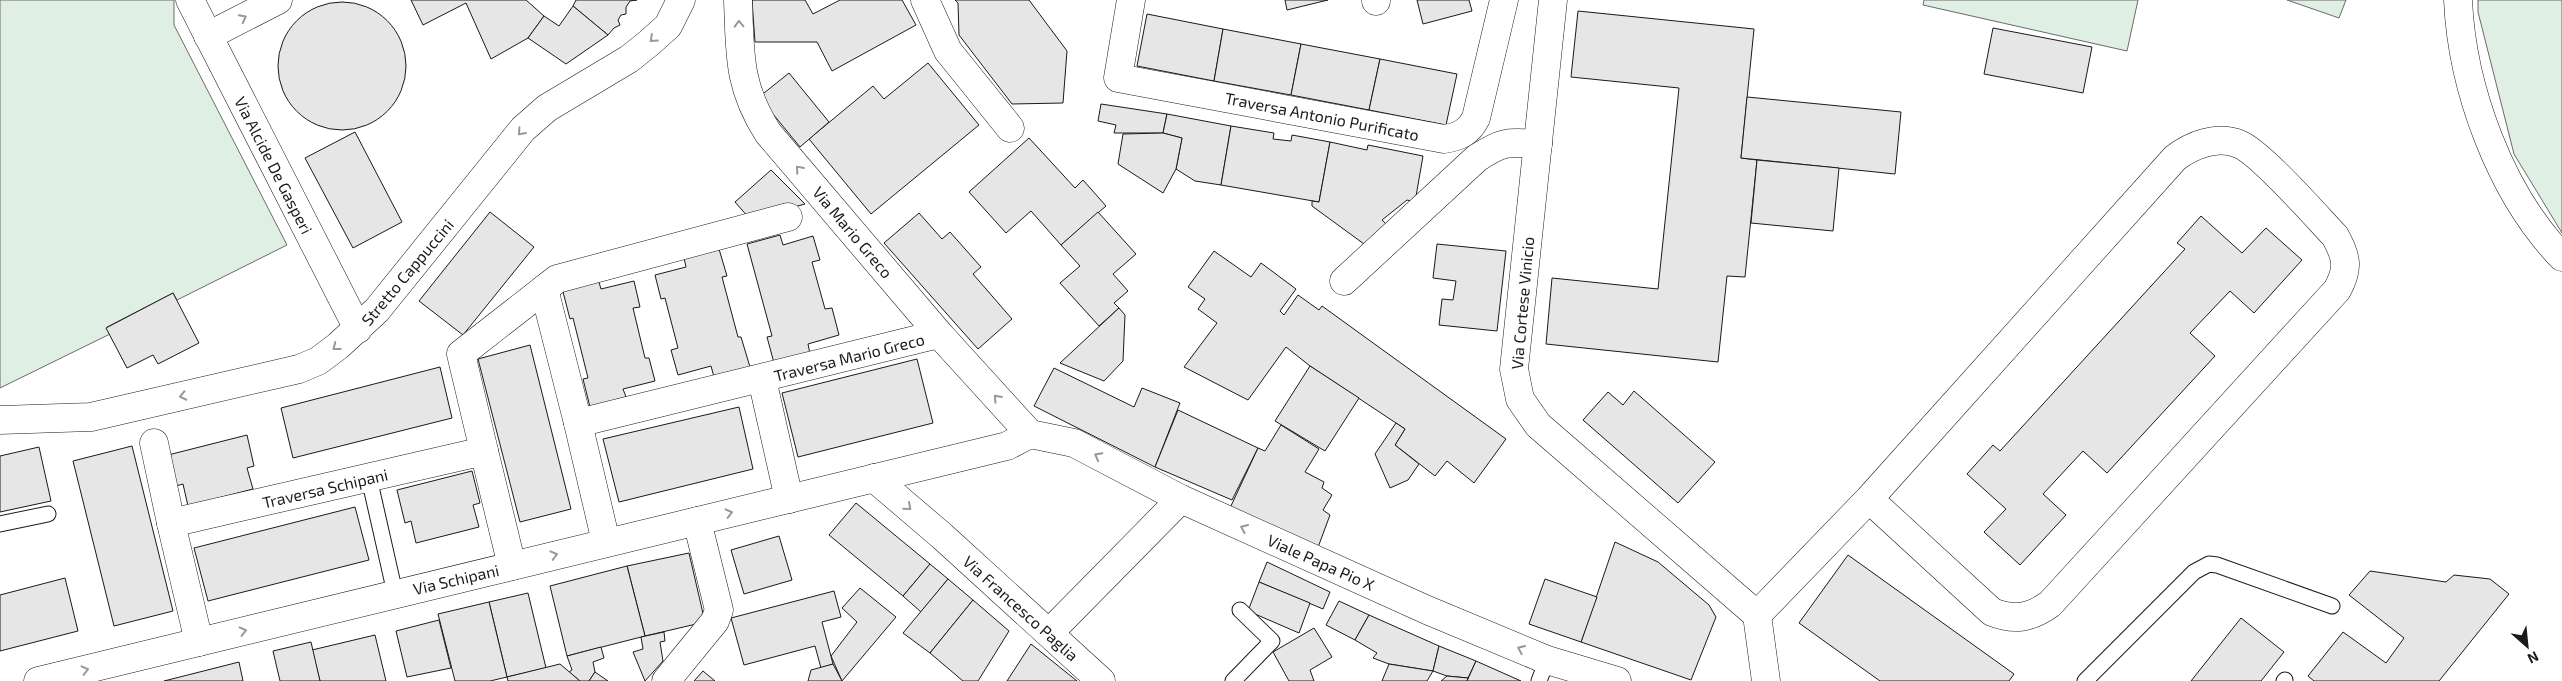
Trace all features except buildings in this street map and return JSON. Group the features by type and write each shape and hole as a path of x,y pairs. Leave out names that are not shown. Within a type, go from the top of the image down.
{"street":[{"name":"Via Alcide De Gasperi","path":"190,0 358,329"},
{"path":"208,36 278,0"},
{"name":"Stretto Cappuccini","path":"0,420 91,417 275,376 318,361 358,329 378,310 523,128 554,104 629,60 668,26 682,0"},
{"name":"Via Mario Greco","path":"738,0 743,80 759,119 768,133 939,334 1030,434"},
{"path":"925,0 948,51 1010,128"},
{"name":"Traversa Antonio Purificato","path":"1131,0 1118,78 1444,139 1464,133 1471,127 1476,118 1504,0"},
{"name":"Via Cortese Vinicio","path":"1553,0 1514,369 1520,399 1538,425 1757,615"},
{"path":"2458,0 2459,27 2466,60 2479,109 2497,157 2522,206 2562,257"},
{"path":"1766,681 1757,615 1869,499 2174,158 2198,144 2226,140 2250,150 2335,236 2342,248 2346,262 2345,276 2337,290 2050,604 2036,614 2022,618 2007,618 1992,612 1869,499"},
{"path":"1344,281 1477,158 1497,145 1514,143 1538,144"},
{"path":"512,566 461,354 556,279 788,217"},
{"path":"544,289 606,542"},
{"name":"Traversa Mario Greco","path":"789,499 762,379 939,334"},
{"path":"578,423 762,379"},
{"name":"Via Schipani","path":"38,681 1007,446 1030,434"},
{"name":"Viale Papa Pio X","path":"1030,434 1074,444 1181,499 1427,610 1543,671 1617,681"},
{"path":"154,443 199,642"},
{"name":"Traversa Schipani","path":"171,523 484,451"},
{"name":"Via Francesco Paglia","path":"874,478 942,536 1100,681"},
{"path":"1049,633 1181,499"},
{"path":"666,681 715,621 719,610 697,521"}],"lane":[{"path":"369,478 395,593"},
{"path":"0,524 48,514"},
{"path":"2085,681 2194,572 2209,564 2217,565 2332,606"},
{"path":"1233,681 1272,641 1240,610"}],"green space":[{"path":"0,0 174,0 174,25 287,245 177,300 173,293 107,327 110,334 0,388"},
{"path":"1924,0 2138,0 2127,51 1923,5"},
{"path":"2287,0 2346,0 2339,18"},
{"path":"2478,0 2562,0 2562,233 2514,154 2478,12"}]}
